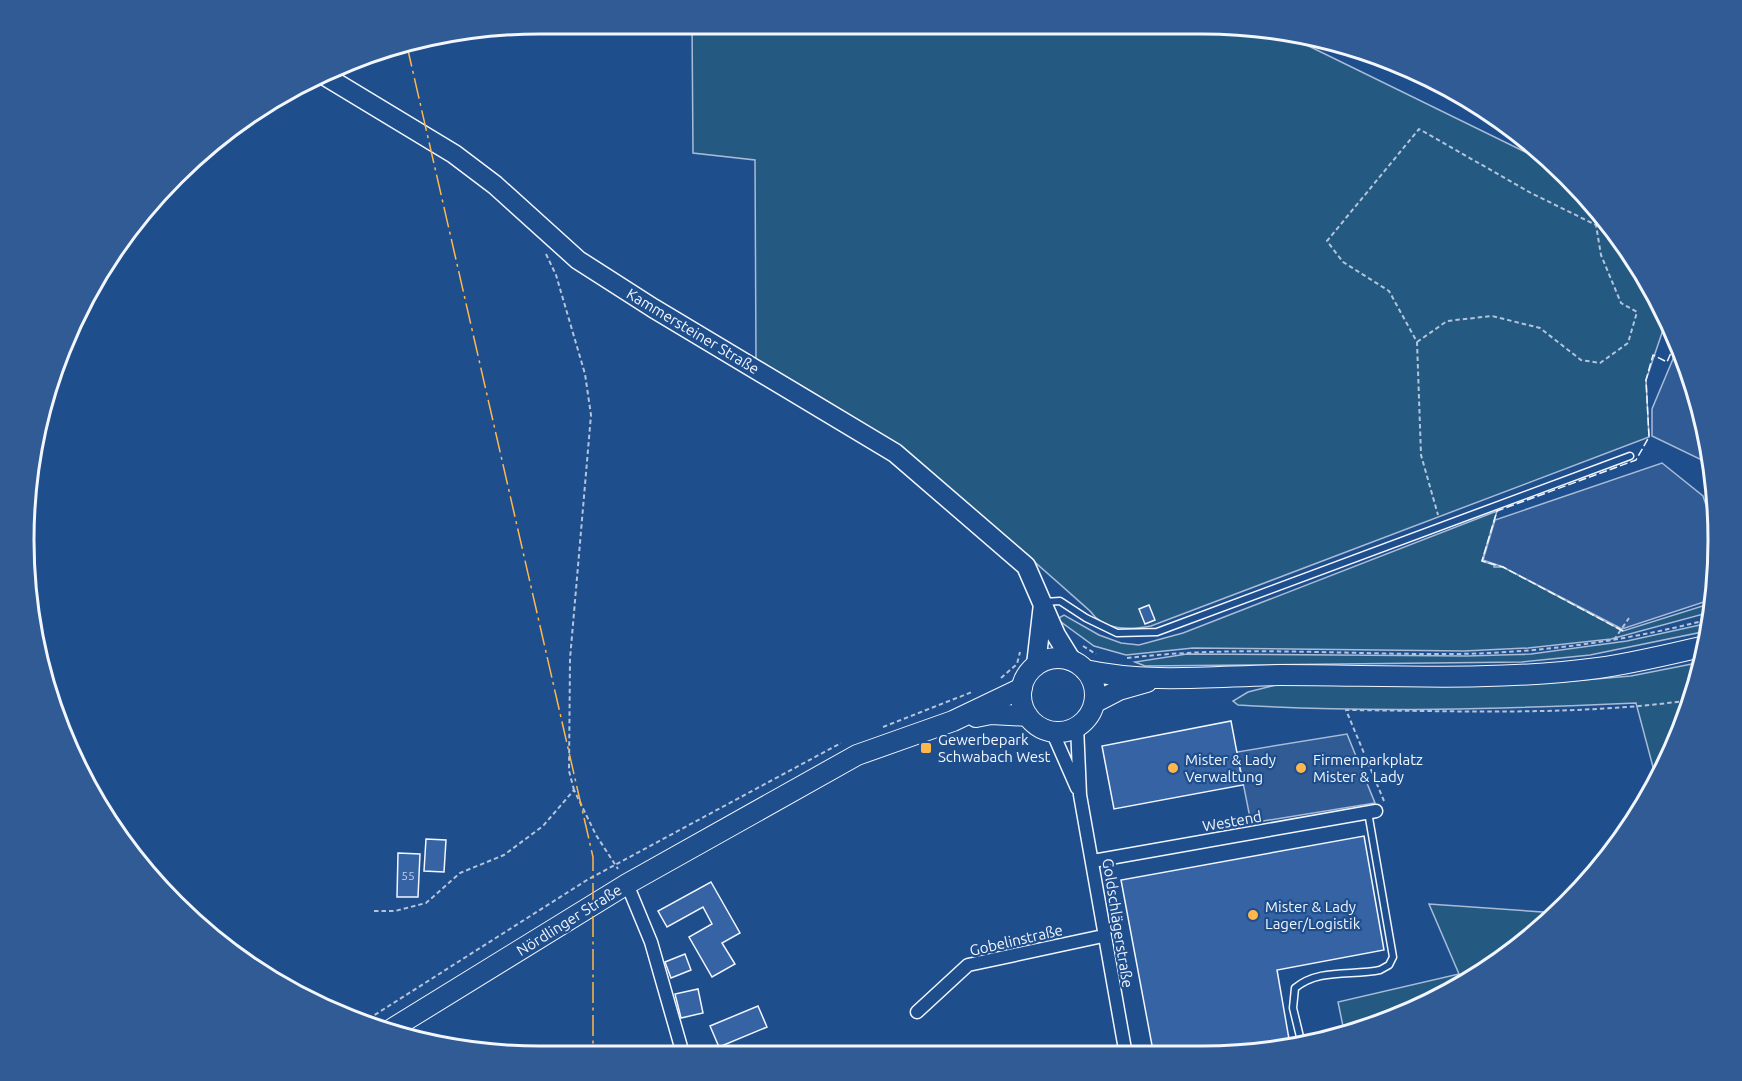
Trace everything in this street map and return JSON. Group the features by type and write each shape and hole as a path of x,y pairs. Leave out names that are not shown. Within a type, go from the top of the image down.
{"main road":[{"path":"1079,658 1095,692 1094,704 1090,712 1070,730 1052,731 1043,728 1028,716 1023,708 1022,688 1029,672 1036,665 1053,658 1079,658 1107,675 1159,679 1547,673 1600,668 1696,648"},
{"path":"1094,704 1119,690 1159,679"},
{"path":"627,884 857,755 953,721 1022,688"},
{"path":"953,721 991,714 1028,716"},
{"name":"Nördlinger Straße","path":"397,1025 627,884"}],"street":[{"name":"Kammersteiner Straße","path":"332,80 454,154 495,185 578,260 653,308 895,453 1026,566 1056,634 1079,658"},
{"path":"1036,665 1043,602"},
{"name":"Goldschlägerstraße","path":"1077,726 1080,795 1094,861 1103,936 1124,1046"},
{"name":"Goldschlägerstraße","path":"1052,731 1080,795"},
{"name":"Westend","path":"1094,861 1372,811"},
{"name":"Nördlinger Straße","path":"627,884 651,942 681,1046"},
{"name":"Gobelinstraße","path":"917,1012 968,965 1103,936"}],"lane":[{"path":"1043,602 1060,601 1086,618 1117,633 1156,632 1630,456"},
{"path":"1300,1037 1293,1008 1295,988 1303,981 1316,977 1380,970 1389,965 1393,957 1372,811"}],"path":[{"path":"1417,342 1447,321 1492,316 1540,328 1581,360 1600,363 1628,343 1637,312 1621,303 1601,255 1596,225 1531,194 1419,129 1327,241 1343,262 1389,291 1417,342 1421,455 1441,527"},
{"path":"543,230 539,239 556,274 585,375 591,416 570,659 569,771 574,790 596,835 627,884"},
{"path":"1614,640 1629,618"},
{"path":"1119,659 1222,650 1454,654 1503,652 1614,640 1701,621"},
{"path":"993,685 1017,664 1025,636 1039,631"},
{"path":"1079,658 1102,658"},
{"path":"878,729 976,691"},
{"path":"1372,811 1388,809 1346,710 1504,710 1639,706 1682,701"},
{"path":"371,1017 616,865 824,750 846,742"},
{"path":"374,911 395,911 426,903 460,873 504,855 543,826 574,790"}],"shaded area":[{"path":"692,34 1202,34 1268,39 1309,46 1526,152 1582,207 1622,259 1640,288 1662,332 1646,380 1649,437 1151,626 1118,628 1110,626 1096,618 932,475 847,413 756,359 755,160 693,153"},
{"path":"1673,358 1690,410 1701,460 1652,436 1652,409"},
{"path":"1662,463 1703,496 1706,504 1708,540 1703,602 1622,629 1503,567 1483,560 1495,520"},
{"path":"1497,511 1482,561 1494,567 1503,567 1623,631 1703,606 1702,614 1611,639 1528,648 1464,651 1193,648 1126,655 1094,646 1057,619 1064,615 1099,635 1121,643 1139,645 1183,633"},
{"path":"1700,625 1699,633 1590,655 1522,662 1145,666 1135,662 1187,654 1467,656 1531,654 1627,641"},
{"path":"1692,664 1681,703 1653,768 1636,703 1387,709 1238,705 1233,701 1248,692 1276,685 1548,683 1631,676"},
{"name":"Firmenparkplatz Mister & Lady","path":"1347,734 1375,803 1251,823 1237,752"},
{"path":"1429,904 1544,912 1510,942 1454,979 1395,1008 1343,1026 1338,1002 1459,974"}],"building":[{"path":"1149,605 1155,620 1145,624 1139,609"},
{"name":"Mister & Lady Verwaltung","path":"1231,721 1243,785 1114,809 1102,746"},
{"name":"Mister & Lady Lager/Logistik","path":"1364,836 1384,950 1277,970 1289,1039 1235,1045 1152,1046 1121,880"},
{"path":"426,839 446,840 444,872 424,871"},
{"path":"398,853 420,854 418,897 397,897"},
{"path":"711,882 740,933 722,943 735,964 712,977 689,937 712,924 703,907 667,927 658,911"},
{"path":"685,954 691,970 671,978 665,962"},
{"path":"698,989 703,1013 681,1018 675,994"},
{"path":"758,1006 767,1027 719,1046 710,1026"}],"fence":[{"path":"1623,631 1503,567 1482,561 1497,511 1636,460 1649,437 1646,380 1653,355 1667,362 1671,352"}],"power":[{"path":"408,52 593,857 593,1046"}],"place":[{"name":"Gewerbepark Schwabach West","path":"926,748"},
{"name":"Mister & Lady Verwaltung","path":"1173,768"},
{"name":"Firmenparkplatz Mister & Lady","path":"1301,768"},
{"name":"Mister & Lady Lager/Logistik","path":"1253,915"}]}
